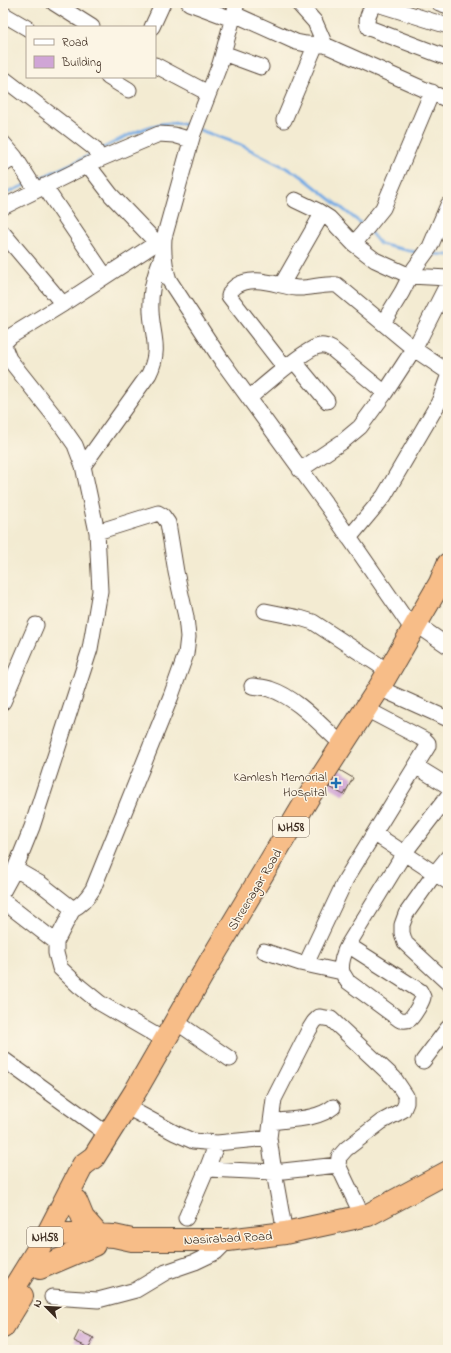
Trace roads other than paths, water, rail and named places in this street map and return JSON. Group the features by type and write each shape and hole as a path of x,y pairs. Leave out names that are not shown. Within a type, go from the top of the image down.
{"highway":[{"name":"Shreenagar Road","path":"130,1099 308,798 384,679 440,583 448,564"},
{"name":"NH58","path":"5,1316 51,1239 76,1201 92,1168 94,1157 130,1099"},
{"name":"NH58","path":"5,1316 40,1268 83,1165 94,1157"},
{"name":"Nasirabad Road","path":"51,1239 96,1240 114,1236 132,1240 228,1240 285,1233 352,1213 448,1162"},
{"name":"Nasirabad Road","path":"352,1213 368,1215 448,1172"},
{"path":"40,1268 96,1240 83,1218 76,1201"}],"street":[{"path":"54,3 90,26"},
{"path":"152,26 162,3"},
{"path":"189,3 234,12 296,42 321,44 448,100"},
{"path":"284,120 321,44 315,22 298,3"},
{"path":"448,26 374,3 367,19 369,28 448,58"},
{"path":"439,3 448,6"},
{"path":"83,466 149,374 154,363 156,352 150,302 161,244 194,132 223,53 234,12"},
{"path":"3,14 26,27"},
{"path":"223,53 261,67"},
{"path":"156,66 208,93"},
{"path":"3,78 96,157 111,195 161,244 164,266 169,280 222,361 300,470 414,627 448,646"},
{"path":"110,78 129,90"},
{"path":"363,234 383,208 432,92"},
{"path":"3,207 96,157 159,134 174,135 194,132"},
{"path":"3,143 9,161 40,188 105,276"},
{"path":"295,200 363,234 375,260 412,272 448,278"},
{"path":"383,323 412,272 430,247 448,205"},
{"path":"282,284 322,214"},
{"path":"3,233 63,304"},
{"path":"3,891 15,869 32,827 90,650 100,591 97,532 83,466 75,445 59,422 8,359 5,349 5,342 11,336 105,276 161,244"},
{"path":"327,402 290,364 229,296 231,290 241,283 248,281 282,284 296,288 307,288 328,283 337,285 414,349 448,372"},
{"path":"300,470 342,442 360,427 385,393 414,349 448,283"},
{"path":"249,398 290,364 318,346 324,345 332,349 385,393"},
{"path":"349,538 384,496 439,402 448,377"},
{"path":"97,532 158,514 162,516 168,523 176,572 186,617 188,637 186,654 171,696 93,889 88,896 73,909 56,942 56,953 60,968 100,1003 164,1040"},
{"path":"265,611 313,622 384,679 448,719"},
{"path":"3,702 36,625"},
{"path":"252,686 270,689 284,695 300,706 343,745"},
{"path":"306,964 346,879 417,767 428,746 428,743 424,740 366,709"},
{"path":"417,767 448,786"},
{"path":"348,945 420,992 423,997 422,1001 409,1019 400,1020 347,981 342,972 345,951 348,945 405,852 448,796"},
{"path":"375,834 405,852 448,882"},
{"path":"448,857 406,914 402,925 402,933 405,943 448,983"},
{"path":"15,869 41,884 73,909"},
{"path":"3,901 56,942"},
{"path":"264,951 287,960 342,972"},
{"path":"285,1233 269,1138 274,1099 311,1026 319,1016 331,1019 394,1078 406,1096 406,1103 403,1110 381,1122 341,1153 338,1164 352,1213"},
{"path":"175,1021 230,1059"},
{"path":"422,1061 448,1028"},
{"path":"3,1059 107,1134"},
{"path":"130,1099 175,1133 194,1141 217,1144 269,1138"},
{"path":"271,1122 319,1115 327,1112 333,1107"},
{"path":"186,1218 217,1144"},
{"path":"207,1169 274,1172 338,1164"},
{"path":"52,1297 98,1300 136,1290 166,1272 195,1262 216,1252 228,1240"}],"waterway":[{"path":"101,149 144,128 168,123 180,123 191,126"},
{"path":"200,130 241,145 300,175 363,225"},
{"path":"36,180 92,154"},
{"path":"3,195 27,184"},
{"path":"370,232 380,244 419,253"},
{"path":"431,254 448,255"}],"place":[{"name":"Kamlesh Memorial Hospital","path":"336,783"}]}
